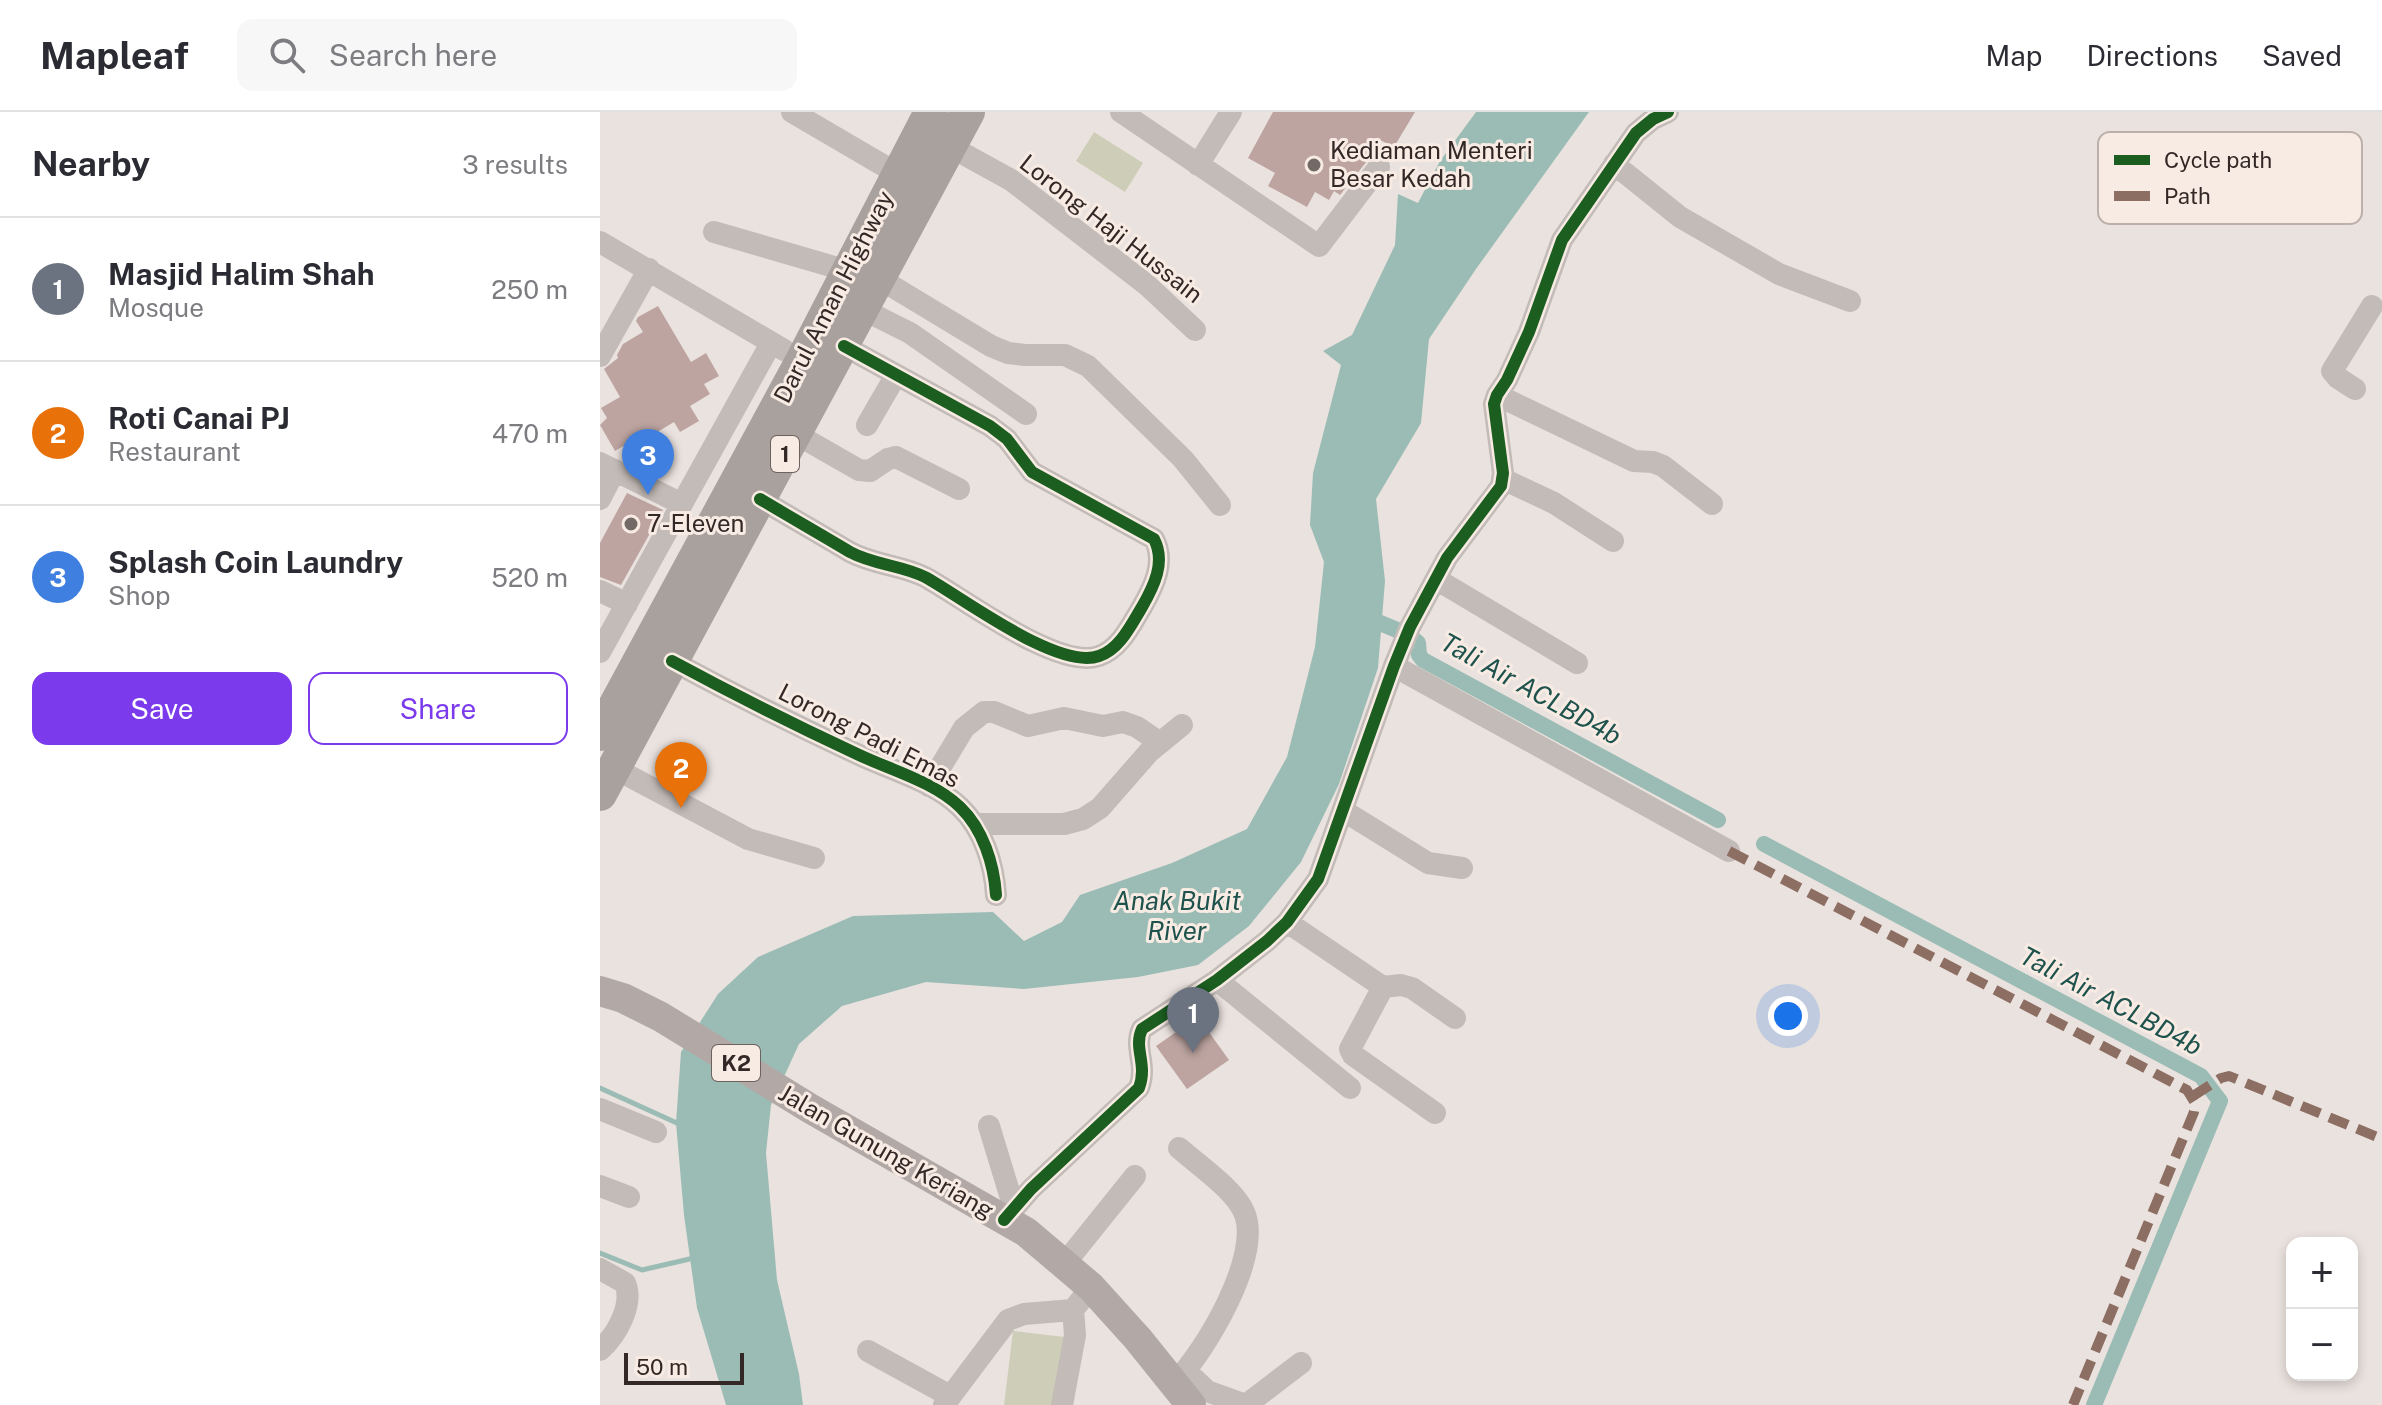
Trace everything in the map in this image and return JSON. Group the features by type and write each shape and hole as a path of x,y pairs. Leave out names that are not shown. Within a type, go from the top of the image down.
{"highway":[{"name":"Darul Aman Highway","path":"607,781 864,310 864,275 898,174 931,112"},
{"name":"Darul Aman Highway","path":"600,734 802,361 951,147 968,112"}],"main road":[{"name":"Jalan Gunung Keriang","path":"608,989 661,1017 811,1109 1009,1214 1065,1263 1082,1299 1184,1386"}],"street":[{"path":"792,112 898,174"},
{"path":"1121,112 1319,246 1379,167"},
{"path":"1198,165 1231,112"},
{"path":"1009,1214 1139,1088 1144,1072 1138,1043 1142,1029 1217,980 1267,941 1287,922 1318,879 1410,627 1447,558 1497,492 1503,479 1494,404 1529,332 1562,240 1644,125 1668,112"},
{"name":"Lorong Haji Hussain","path":"951,147 1023,189 1147,285 1195,330"},
{"path":"1614,164 1680,217 1779,274 1850,301"},
{"path":"714,232 864,275 1008,353 1065,355 1088,366 1183,459 1220,505"},
{"path":"600,242 802,361"},
{"path":"600,356 649,269"},
{"path":"2355,389 2332,371 2372,306"},
{"path":"864,310 910,333 1026,414"},
{"path":"600,652 771,343"},
{"path":"760,499 867,560 920,575 1026,638 1054,651 1089,659 1109,651 1123,638 1147,599 1160,567 1159,548 1154,539 1032,472 1000,433 844,346"},
{"path":"867,425 896,375"},
{"path":"1497,395 1634,461 1658,463 1712,504"},
{"path":"796,434 859,470 870,471 896,457 959,489"},
{"path":"600,499 607,466 682,504"},
{"path":"1503,479 1554,503 1613,541"},
{"path":"1436,579 1577,663"},
{"path":"600,591 627,604"},
{"name":"Lorong Padi Emas","path":"672,661 858,755 929,786 959,806 980,833 995,877 996,895"},
{"path":"1394,666 1729,851"},
{"path":"929,786 964,728 984,712 994,712 1028,726 1064,718 1103,726 1123,722 1137,727 1159,742"},
{"path":"974,824 1064,824 1083,819 1115,794 1159,742 1182,725"},
{"path":"607,781 748,839 814,858"},
{"path":"1344,811 1428,863 1462,868"},
{"path":"1287,922 1383,987 1401,985 1412,988 1455,1018"},
{"path":"1217,980 1350,1088"},
{"path":"1383,987 1350,1049 1353,1055 1435,1113"},
{"path":"600,1109 656,1132"},
{"path":"989,1126 1009,1214"},
{"path":"1179,1148 1229,1192 1244,1211 1247,1226 1247,1247 1237,1278 1184,1386 1246,1405 1301,1363"},
{"path":"1065,1263 1135,1176"},
{"path":"600,1186 629,1197"},
{"path":"600,1269 625,1283 629,1301 617,1328 600,1350"},
{"path":"868,1351 947,1401 1008,1320 1082,1299 1062,1405"}],"green space":[{"path":"1094,132 1143,163 1125,192 1076,161"},
{"path":"1013,1331 1073,1338 1065,1405 1004,1405"}],"water":[{"name":"Anak Bukit River","path":"1476,112 1589,112 1429,339 1421,423 1376,499 1385,581 1378,668 1339,784 1301,862 1249,926 1198,965 1138,977 1024,989 926,982 842,1006 799,1044 771,1105 766,1153 777,1280 803,1405 726,1405 697,1308 684,1215 676,1123 681,1052 718,994 758,957 853,916 993,912 1024,941 1062,922 1080,895 1172,863 1247,829 1287,757 1315,647 1324,562 1310,525 1313,473 1341,365 1323,351 1352,335 1395,245 1398,194 1418,203 1440,161"}],"building":[{"name":"Kediaman Menteri Besar Kedah","path":"1273,112 1415,112 1394,147 1380,140 1340,195 1334,191 1329,200 1315,192 1307,207 1268,186 1275,173 1248,158"},
{"path":"658,306 691,362 706,353 719,376 704,384 710,394 690,406 699,421 680,432 674,422 654,434 651,430 615,451 600,425 607,418 601,408 620,397 604,369 618,358 623,344 643,332 636,321 638,317"},
{"path":"627,493 663,510 621,585 600,577 600,543"},
{"path":"1198,1017 1229,1060 1187,1089 1156,1046"}],"waterway":[{"name":"Tali Air ACLBD4b","path":"1366,611 1373,620 1397,630"},
{"name":"Tali Air ACLBD4b","path":"1412,638 1418,643 1419,655 1423,660 1718,820"},
{"name":"Tali Air ACLBD4b","path":"1764,844 2201,1076 2220,1101 2094,1405"},
{"path":"600,1088 679,1124"},
{"path":"600,1253 642,1270 694,1258"}],"marked path":[{"path":"1729,851 2187,1090 2195,1103 2194,1112 2073,1405"},
{"path":"2193,1096 2229,1076 2382,1139"}],"cycle path":[{"path":"1004,1220 1031,1189 1139,1088 1142,1029 1217,980 1267,941 1287,922 1318,879 1410,627 1447,558 1501,486 1503,473 1494,404 1529,332 1562,240 1636,133 1668,112"},
{"path":"760,499 850,552 925,577 1010,630 1060,653 1081,658 1106,653 1124,636 1146,599 1159,565 1154,539 1032,472 1007,439 990,426 844,346"},
{"path":"672,661 949,798 968,816 981,836 990,859 996,895"}],"place":[{"name":"Kediaman Menteri Besar Kedah","path":"1314,165"},
{"name":"Splash Coin Laundry","path":"648,495"},
{"name":"7-Eleven","path":"631,524"},
{"name":"Roti Canai PJ","path":"681,808"},
{"name":"Masjid Halim Shah","path":"1193,1053"}]}
